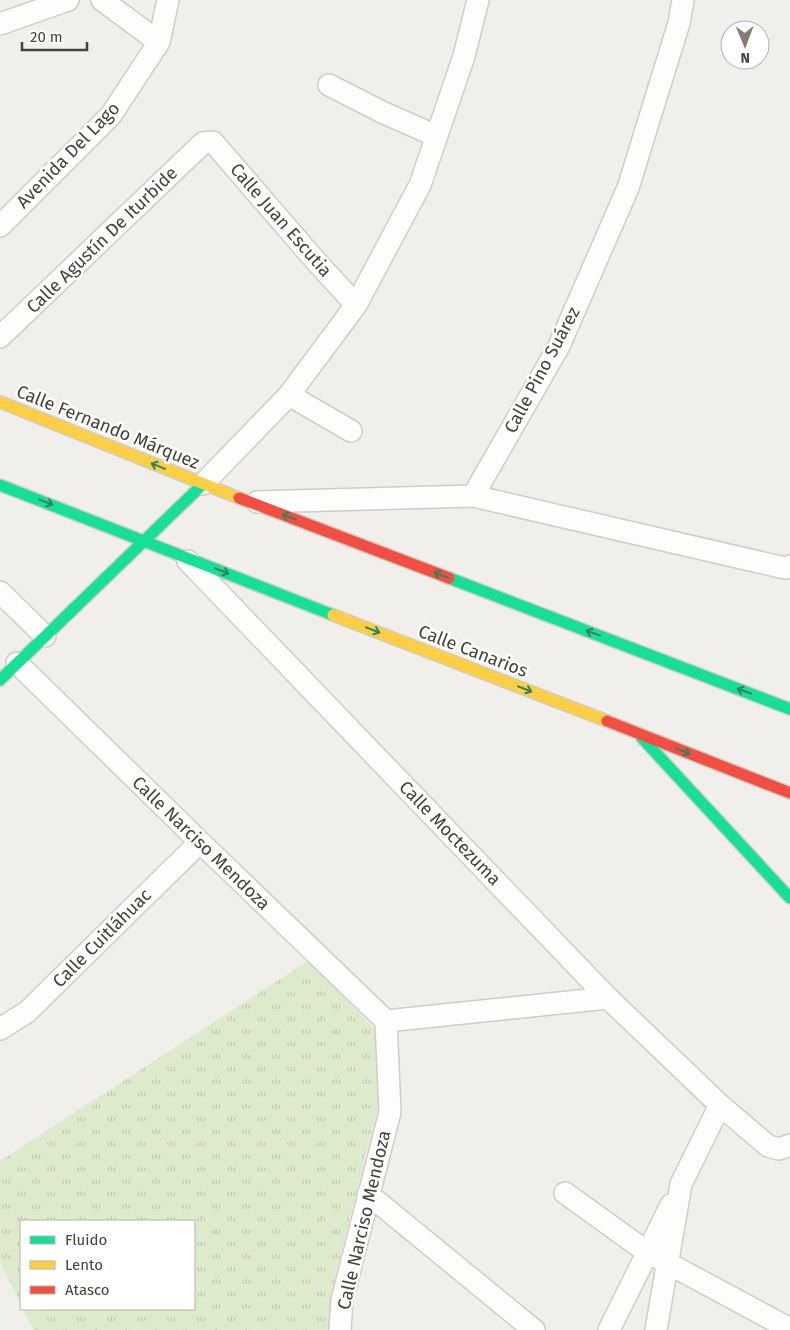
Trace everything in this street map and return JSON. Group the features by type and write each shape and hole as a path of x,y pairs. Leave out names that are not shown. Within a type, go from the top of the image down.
{"main road":[{"name":"Calle Fernando Márquez","path":"0,402 203,484"},
{"path":"0,680 203,484 790,709"},
{"path":"0,485 144,540"},
{"name":"Calle Canarios","path":"144,540 790,793"},
{"path":"638,734 790,898"}],"street":[{"path":"0,24 39,4 68,0"},
{"path":"102,0 159,42"},
{"name":"Avenida Del Lago","path":"0,226 111,115 159,42 168,0"},
{"path":"203,484 289,395 356,305 420,184 464,56 478,0"},
{"name":"Calle Pino Suárez","path":"473,496 559,346 628,188 679,23 682,0"},
{"path":"329,85 382,112 436,136"},
{"name":"Calle Juan Escutia","path":"203,143 213,142 356,305"},
{"name":"Calle Agustín De Iturbide","path":"0,337 203,143"},
{"path":"289,395 351,431"},
{"path":"250,502 473,496 785,568 790,566"},
{"name":"Calle Moctezuma","path":"184,557 608,998 720,1105 768,1146 785,1147"},
{"path":"0,592 45,636"},
{"name":"Calle Narciso Mendoza","path":"17,663 386,1021 390,1112 342,1300 340,1330"},
{"name":"Calle Cuitláhuac","path":"0,1029 28,1012 200,842"},
{"path":"386,1021 608,998"},
{"path":"609,1330 720,1105"},
{"path":"656,1330 681,1184"},
{"path":"565,1193 647,1252 790,1329"},
{"path":"368,1194 534,1330"}],"green space":[{"path":"308,961 375,1029 381,1095 332,1289 329,1330 34,1330 24,1310 195,1310 195,1220 20,1220 20,1302 0,1262 0,1161"}],"traffic: fast":[{"path":"0,680 203,484"},
{"path":"0,485 333,615"},
{"path":"449,578 790,709"},
{"path":"642,738 790,898"}],"traffic: slow":[{"path":"0,402 239,498"},
{"path":"333,615 607,721"}],"traffic: jam":[{"path":"239,498 449,578"},
{"path":"607,721 790,793"}]}
